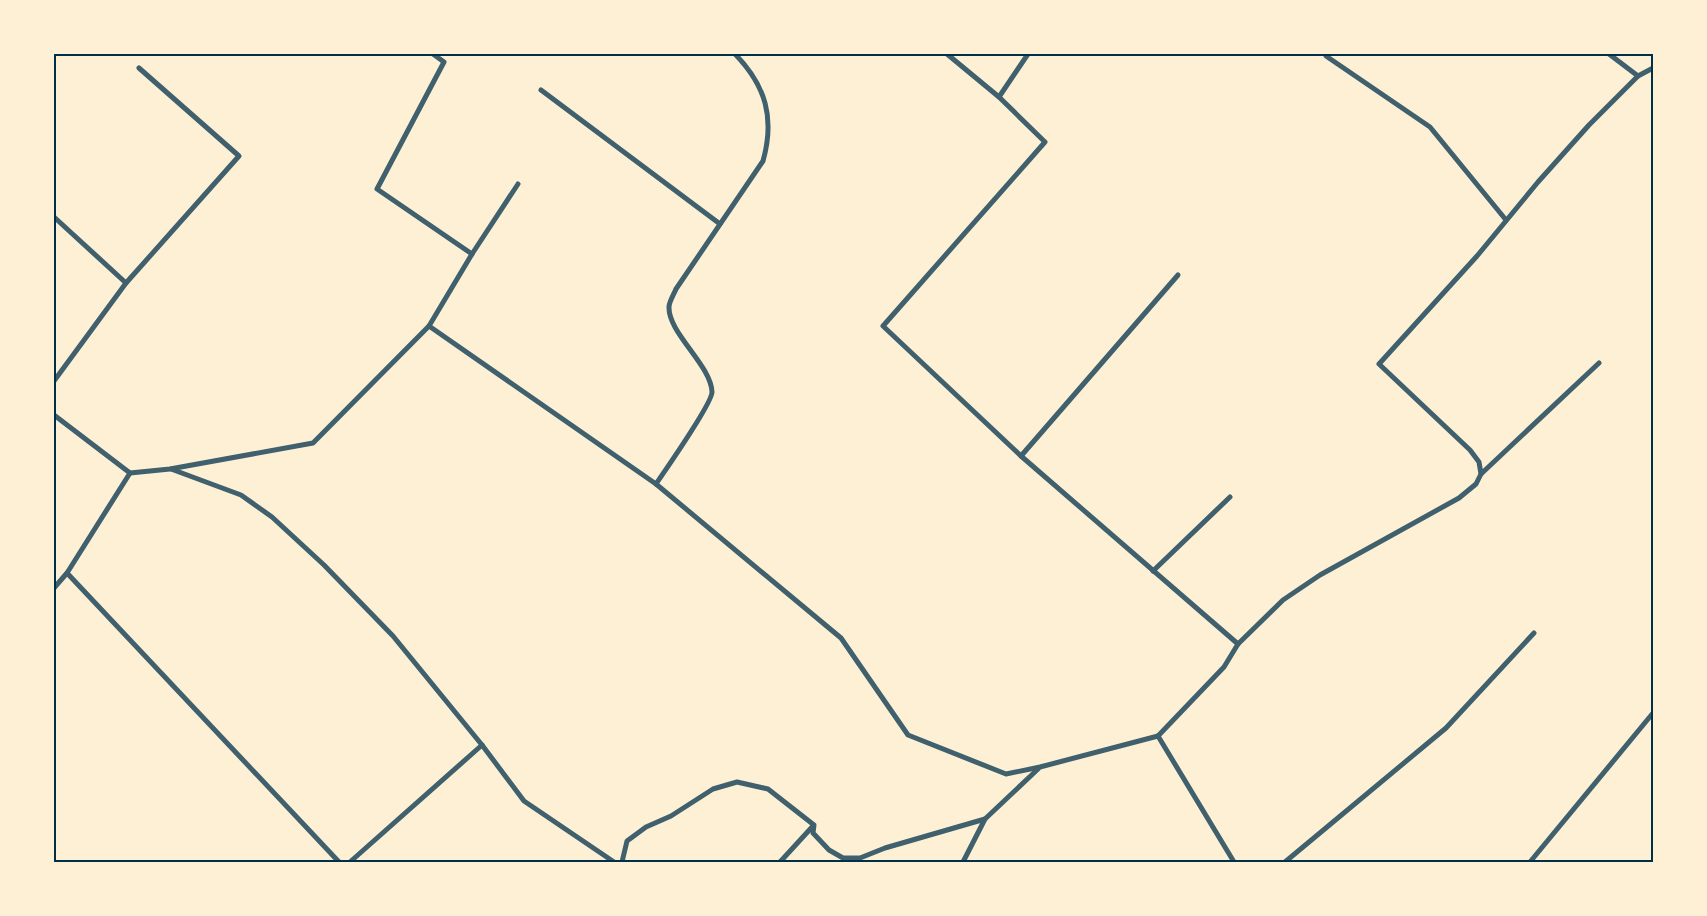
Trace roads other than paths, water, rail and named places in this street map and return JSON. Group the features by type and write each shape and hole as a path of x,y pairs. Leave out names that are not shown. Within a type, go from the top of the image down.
{"street":[{"path":"433,54 444,62 377,189 472,254"},
{"path":"656,484 705,409 712,394 709,379 674,325 669,307 676,289 763,161 768,140 768,120 762,91 744,63 735,54"},
{"path":"947,54 999,96 1045,142 883,326 1021,456 1238,644"},
{"path":"999,96 1028,54"},
{"path":"1327,54 1326,56 1430,127 1506,220"},
{"path":"1609,54 1638,76"},
{"path":"54,381 126,283 239,156 139,68"},
{"path":"1481,474 1479,462 1470,450 1379,364 1477,256 1588,125 1638,76 1653,68"},
{"path":"541,90 720,224"},
{"path":"54,415 130,473 170,469 313,443 429,326 472,254 518,184"},
{"path":"54,217 126,283"},
{"path":"1021,456 1178,276"},
{"path":"429,326 656,484 841,638 908,735 1006,774 1158,736 1224,666 1238,644 1283,600 1320,575 1459,498 1476,484 1481,474 1599,363"},
{"path":"170,469 241,495 272,517 324,564 393,636 482,745 524,801 614,862"},
{"path":"54,588 67,573 130,473"},
{"path":"1153,571 1230,497"},
{"path":"67,573 338,862"},
{"path":"1285,862 1446,728 1534,633"},
{"path":"1530,862 1653,713"},
{"path":"1158,736 1234,862"},
{"path":"350,862 482,745"},
{"path":"963,862 985,819 1040,767"},
{"path":"622,862 627,841 646,827 671,816 713,788 737,782 768,789 814,825"},
{"path":"814,825 813,832 829,850 843,858 860,858 885,848 985,819"},
{"path":"780,862 814,825"}]}
